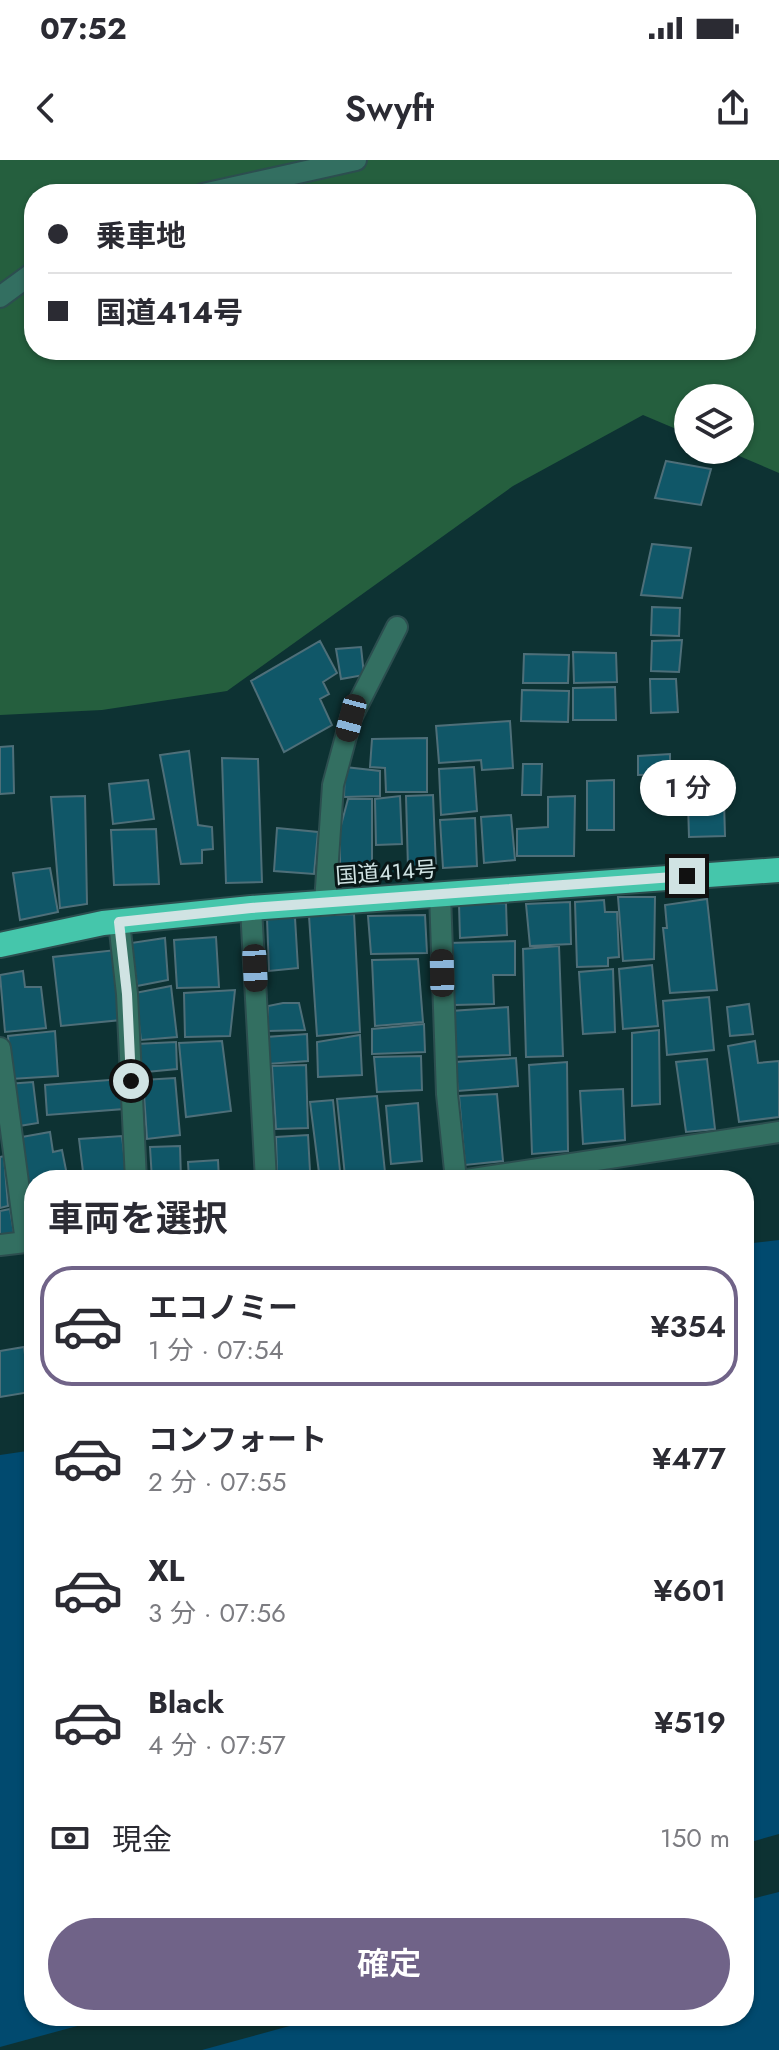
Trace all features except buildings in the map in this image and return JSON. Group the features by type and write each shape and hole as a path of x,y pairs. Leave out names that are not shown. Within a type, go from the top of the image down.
{"highway":[{"name":"国道414号","path":"0,945 119,922 251,908 779,870"}],"street":[{"path":"248,184 356,160"},
{"path":"0,297 24,279"},
{"path":"325,903 333,785 351,718 397,627"},
{"path":"440,894 447,1094 455,1170"},
{"path":"251,908 265,1170"},
{"path":"119,922 127,994 136,1170"},
{"path":"0,1048 24,1202"},
{"path":"531,1170 779,1132"},
{"path":"0,1245 24,1242"}],"green space":[{"path":"0,160 779,160 779,473 754,462 754,384 674,384 674,428 643,415 513,486 227,691 102,710 0,715"}],"water":[{"path":"779,1240 779,1834 754,1841 754,1243"},
{"path":"24,1451 24,2026 77,2026 0,2047 0,1455"},
{"path":"779,1892 779,2050 202,2050 290,2026 754,2026 754,1898"}],"route":[{"path":"131,1081 127,994 119,922 251,908 687,876"}]}
